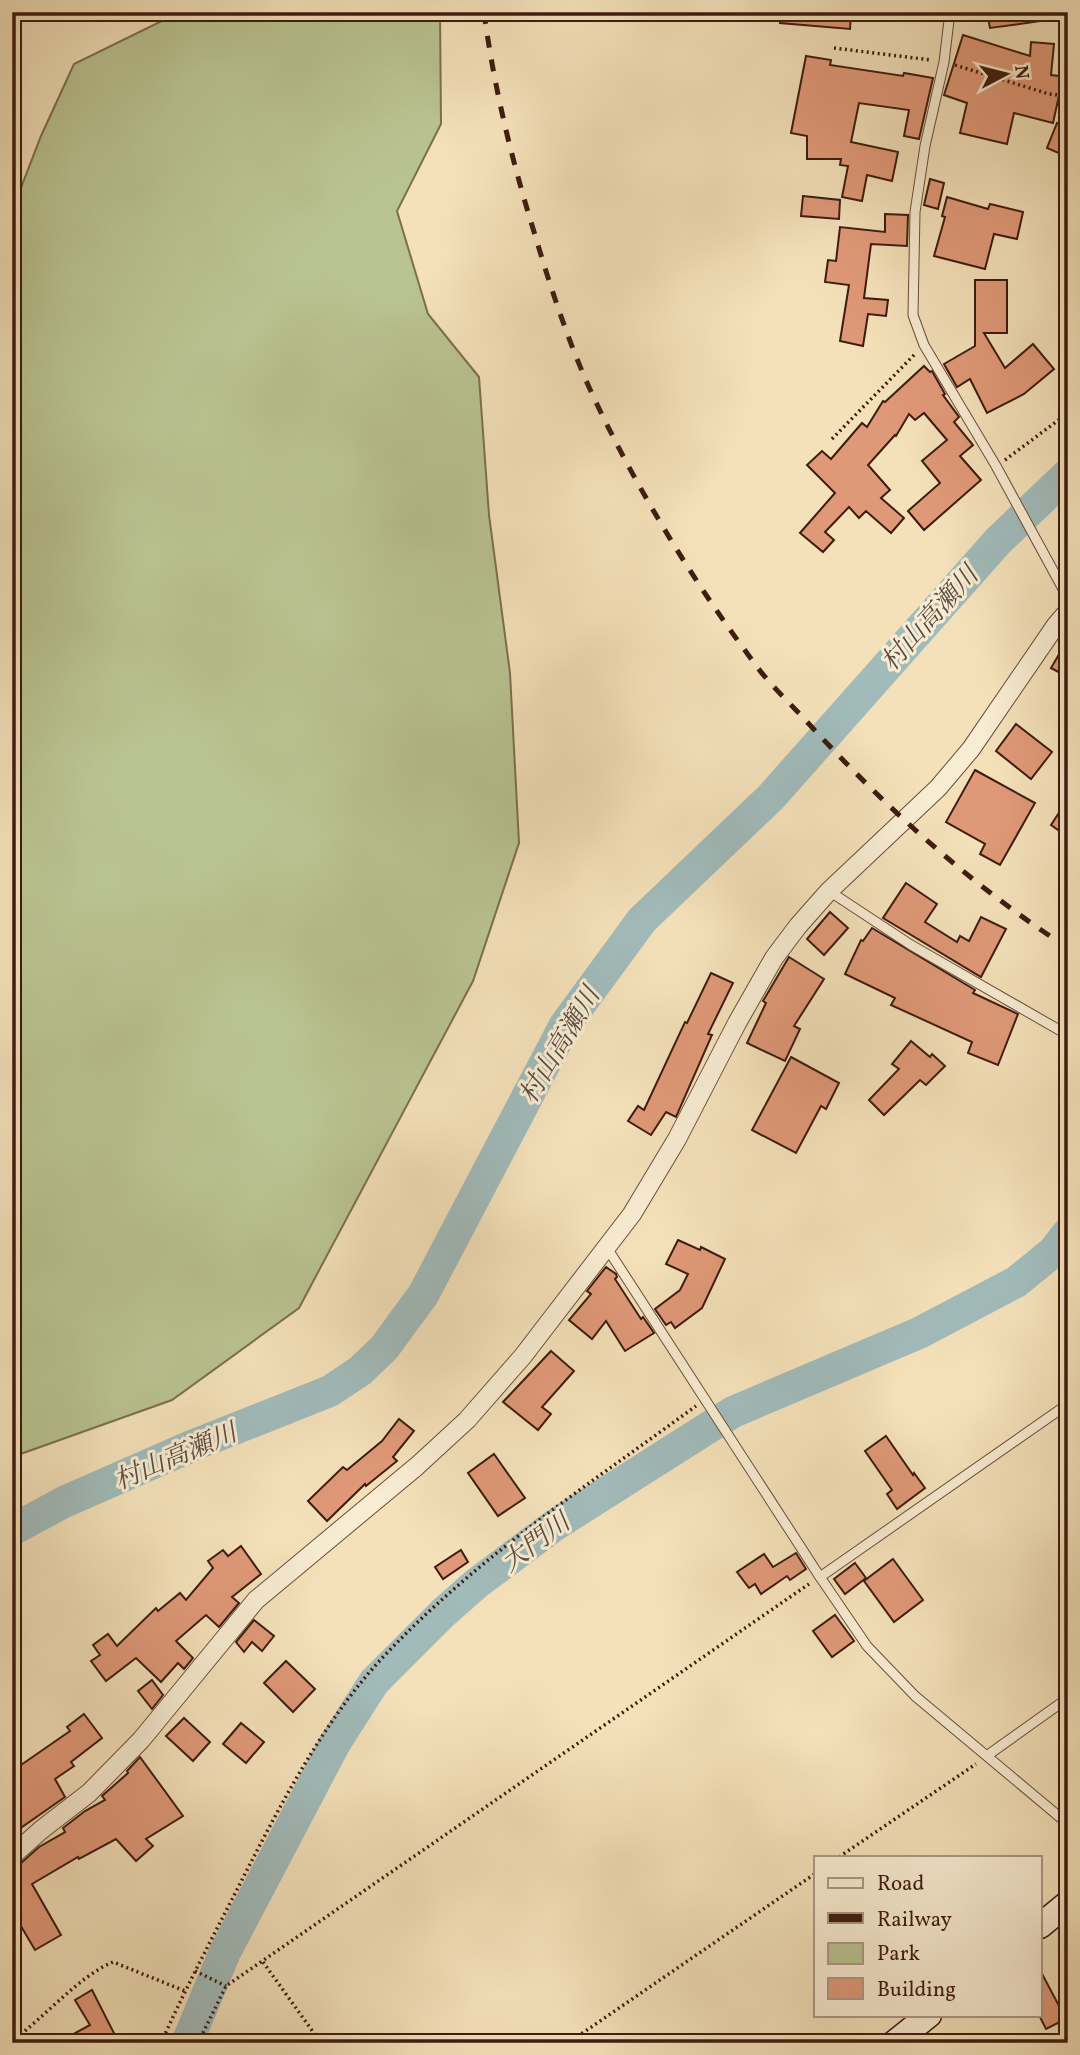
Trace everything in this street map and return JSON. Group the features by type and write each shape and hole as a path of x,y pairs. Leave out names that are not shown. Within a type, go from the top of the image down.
{"main road":[{"path":"1042,1924 1068,1903"},
{"path":"894,2043 928,2016"}],"street":[{"path":"12,1856 89,1793 141,1740 256,1600 417,1466 467,1420 523,1356 632,1214 677,1139 774,958 798,926 830,891 938,788 971,749 1068,611"}],"lane":[{"path":"950,12 944,62 925,146 915,212 913,315 924,345 996,466 1068,598"},
{"path":"830,891 911,945 1068,1035"},
{"path":"607,1248 734,1447 867,1646 915,1696 1068,1824"},
{"path":"820,1577 1068,1404"},
{"path":"988,1755 1068,1698"}],"path":[{"path":"832,439 924,345"},
{"path":"996,466 1068,413"},
{"path":"161,2043 273,1816 334,1720 384,1656 455,1586 533,1523 706,1404"},
{"path":"198,2043 226,1986 820,1577"},
{"path":"840,1856 988,1755"},
{"path":"568,2043 814,1874"},
{"path":"262,1961 321,2043"},
{"path":"12,2041 53,2009 97,1968 113,1962 185,1991"},
{"path":"196,1971 226,1986"}],"green space":[{"path":"180,12 440,12 441,124 397,211 428,314 479,377 489,515 510,673 519,843 473,981 299,1308 172,1400 12,1457 12,211 41,136 74,64"}],"building":[{"path":"780,12 851,12 850,29 780,23"},
{"path":"987,12 1040,12 1041,21 990,28"},
{"path":"963,35 1030,56 1031,42 1054,44 1051,75 1068,77 1068,91 1060,91 1053,123 1014,113 1007,144 960,133 967,103 944,95"},
{"path":"806,56 831,60 830,65 933,78 919,139 904,136 909,110 859,103 851,142 898,152 892,181 867,175 862,201 842,197 848,166 840,165 841,159 807,159 807,136 791,133"},
{"path":"1057,123 1068,127 1068,157 1047,148"},
{"path":"930,179 944,183 938,209 924,205"},
{"path":"803,196 840,200 839,219 801,216"},
{"path":"947,197 988,209 990,204 1023,212 1017,239 994,234 985,269 934,256 945,217 942,216"},
{"path":"885,214 908,215 907,246 871,244 864,298 888,300 886,316 868,314 863,346 840,341 849,285 825,282 828,260 836,261 840,227 885,232"},
{"path":"975,280 1007,280 1007,333 984,333 1005,368 1033,344 1054,369 1024,394 987,413 970,379 957,387 944,364 975,346"},
{"path":"924,366 932,371 945,394 943,395 959,417 954,422 973,445 960,456 981,480 924,530 908,511 940,483 922,461 947,440 924,413 915,420 909,414 896,436 868,465 890,490 881,498 904,518 891,533 866,511 859,518 849,507 825,532 834,540 823,552 800,533 835,493 807,465 822,451 831,459 862,423 867,427 883,401"},
{"path":"1068,639 1068,677 1051,668"},
{"path":"1016,724 1052,752 1031,779 996,751"},
{"path":"975,770 1035,803 1000,865 980,854 985,844 946,822"},
{"path":"1068,799 1068,837 1051,825"},
{"path":"906,883 937,904 925,922 957,942 960,936 969,941 981,917 1006,929 981,977 883,918"},
{"path":"830,912 848,928 824,955 807,939"},
{"path":"872,928 975,990 973,993 1018,1014 998,1065 968,1053 972,1042 891,1005 895,998 845,974 861,940 863,941"},
{"path":"789,957 824,979 794,1026 800,1029 785,1061 747,1043 766,1003 763,1001"},
{"path":"711,973 733,983 708,1034 712,1035 676,1117 666,1112 651,1135 628,1121 638,1106 644,1110"},
{"path":"911,1041 945,1066 926,1085 920,1080 884,1115 869,1100 899,1069 892,1064"},
{"path":"791,1057 839,1083 826,1109 821,1106 796,1153 752,1130"},
{"path":"678,1240 700,1250 701,1247 725,1259 702,1308 675,1328 671,1322 666,1325 655,1309 680,1290 688,1274 666,1264"},
{"path":"606,1267 616,1274 615,1279 641,1319 643,1317 654,1333 625,1351 606,1321 592,1339 569,1320 591,1294 587,1291"},
{"path":"551,1351 574,1371 542,1407 551,1414 538,1430 503,1402"},
{"path":"399,1419 414,1431 393,1457 397,1461 366,1486 365,1484 327,1521 308,1501 343,1467 347,1470 382,1441"},
{"path":"886,1436 925,1488 897,1509 887,1494 892,1490 865,1451"},
{"path":"494,1454 525,1498 498,1516 468,1473"},
{"path":"241,1546 261,1574 232,1597 239,1603 219,1627 206,1615 176,1641 193,1658 184,1669 178,1663 161,1682 136,1658 106,1681 91,1661 100,1655 93,1645 108,1634 117,1646 156,1608 158,1611 180,1593 186,1600 213,1568 208,1561 223,1550 228,1556"},
{"path":"461,1550 468,1562 443,1579 435,1567"},
{"path":"796,1553 806,1569 790,1580 787,1576 761,1594 755,1584 749,1588 737,1572 764,1554 773,1567"},
{"path":"893,1559 923,1600 894,1622 864,1581"},
{"path":"855,1563 866,1578 845,1594 834,1579"},
{"path":"835,1615 854,1641 832,1657 813,1631"},
{"path":"254,1620 274,1636 262,1651 252,1642 244,1652 236,1642"},
{"path":"286,1661 315,1689 293,1712 264,1683"},
{"path":"152,1680 163,1695 152,1709 138,1691"},
{"path":"84,1714 102,1738 71,1762 74,1766 55,1779 65,1797 12,1834 12,1753 21,1765 70,1731 67,1727"},
{"path":"184,1718 210,1742 193,1761 166,1736"},
{"path":"241,1723 264,1742 246,1763 223,1744"},
{"path":"140,1757 183,1816 146,1839 153,1846 136,1861 116,1839 32,1884 61,1935 35,1950 12,1911 12,1867 65,1832 63,1828 85,1811 105,1800 102,1796 128,1773"},
{"path":"1042,1974 1066,2019 1046,2029 1040,2017"},
{"path":"92,1990 119,2043 57,2043 90,2025 75,2000"}],"waterway":[{"name":"村山高瀬川","path":"12,1530 64,1502 194,1445 330,1391 360,1371 384,1348 423,1295 565,1025 642,920 771,797 998,541 1068,474"},
{"name":"大門川","path":"187,2043 225,1952 335,1743 374,1682 443,1613 477,1583 555,1525 733,1412 919,1333 1016,1282 1053,1252 1068,1233"}],"railway":[{"path":"484,12 498,96 511,152 568,336 610,431 686,565 765,677 869,786 964,872 1068,948"}]}
